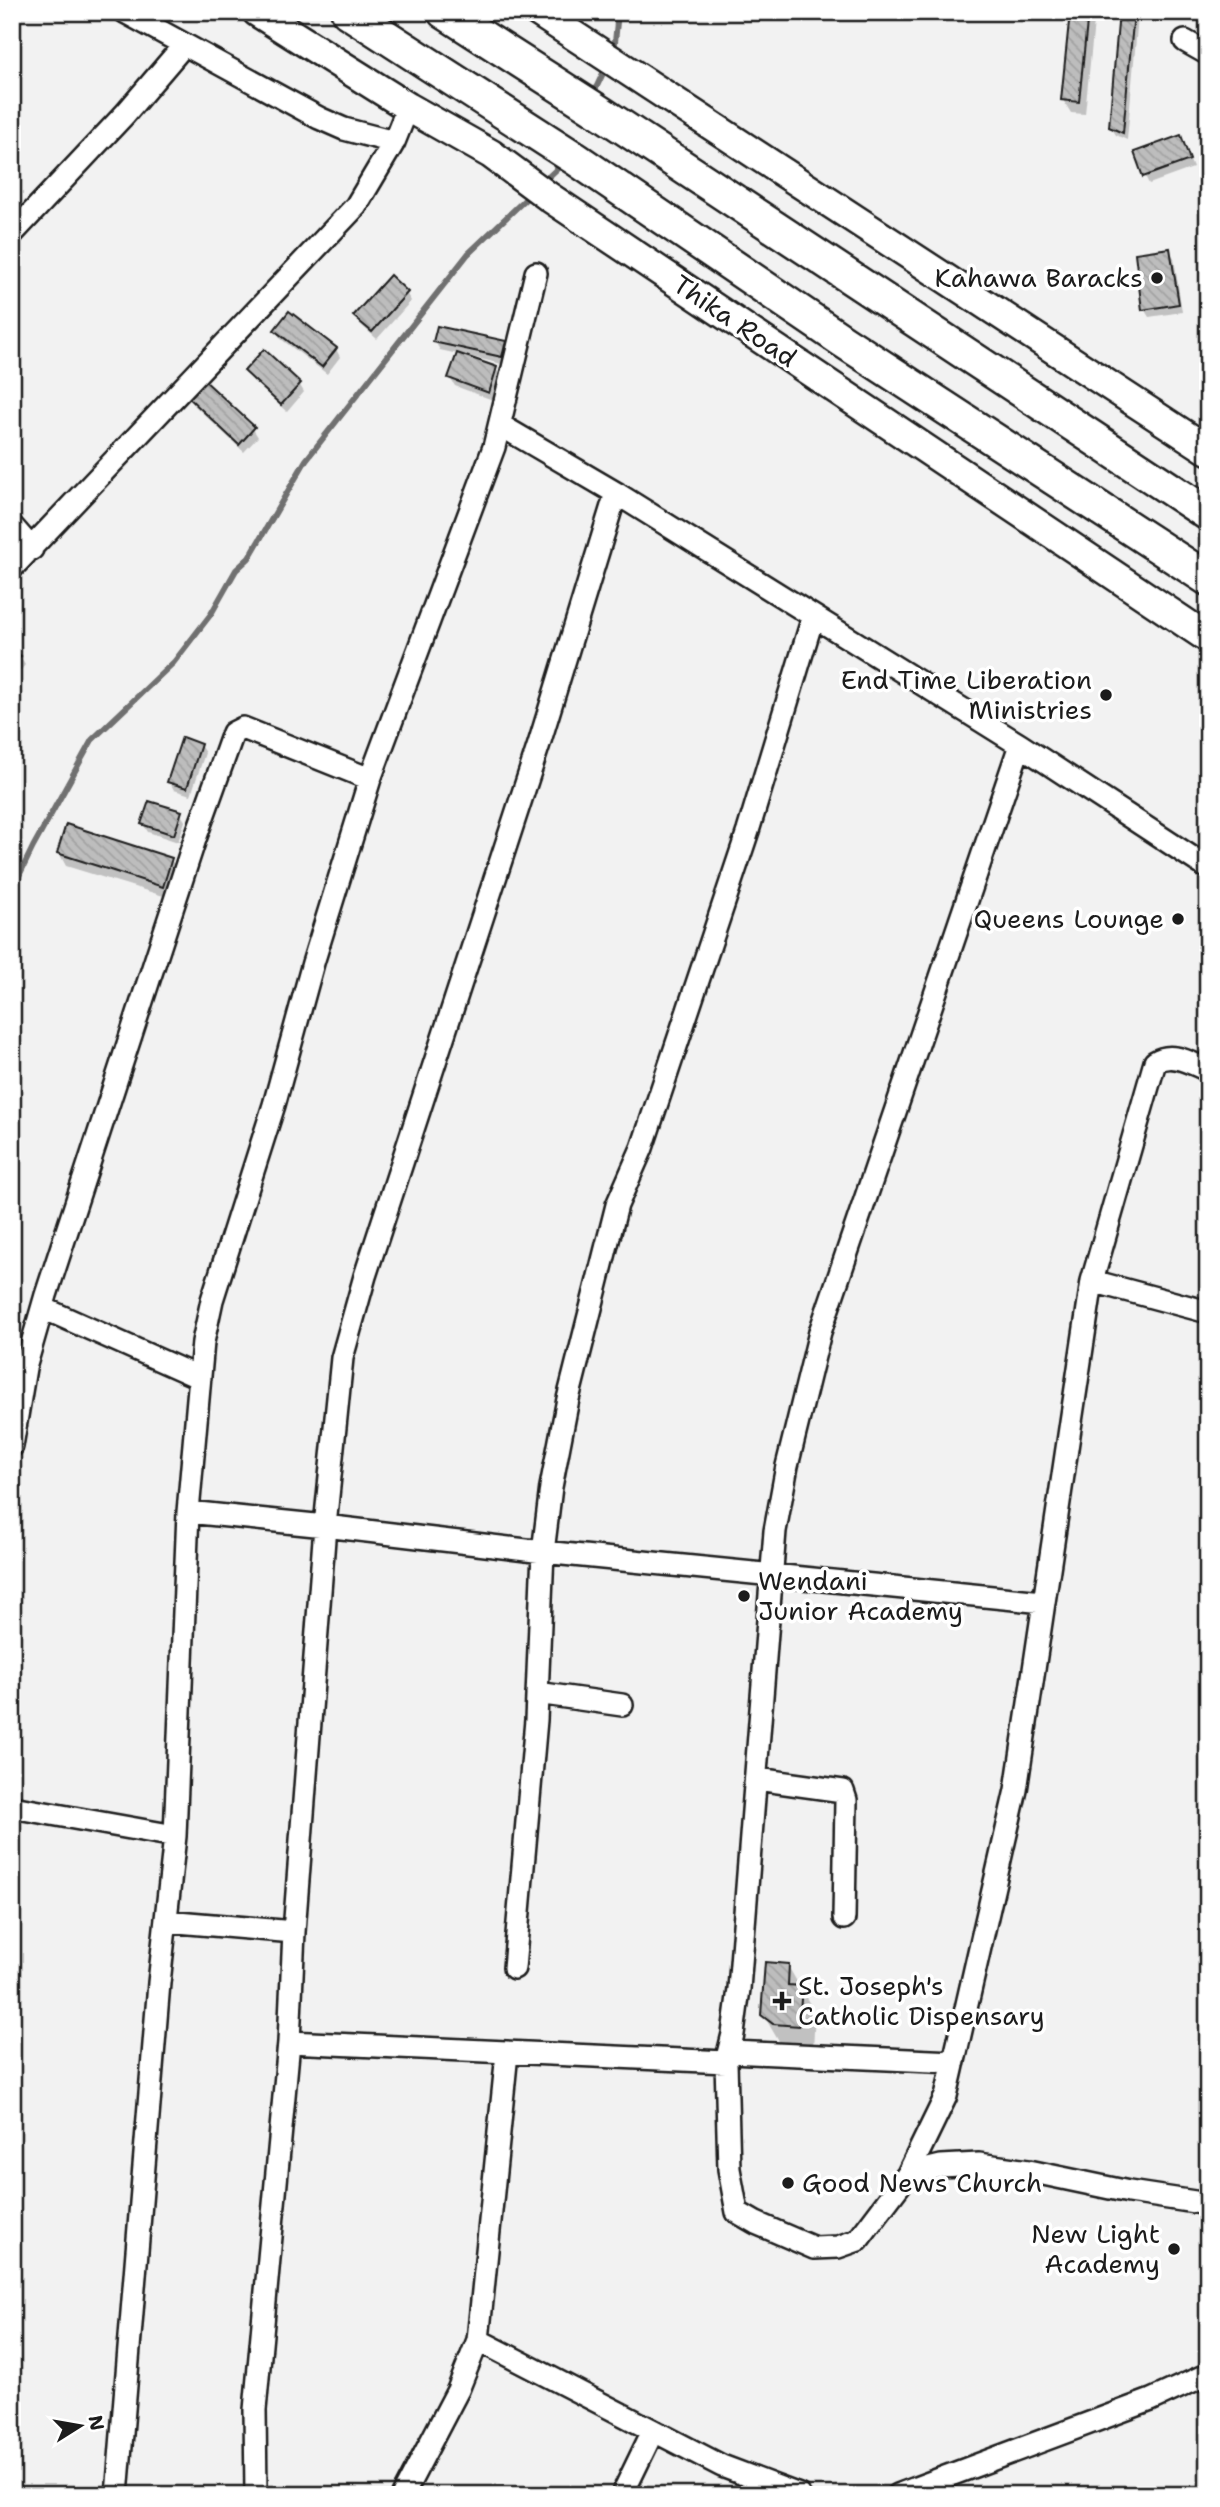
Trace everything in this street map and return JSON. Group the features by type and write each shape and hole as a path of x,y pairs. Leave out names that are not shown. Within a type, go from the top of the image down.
{"highway":[{"name":"Thika Road","path":"348,12 576,159 842,341 1208,579"},
{"path":"444,12 1208,514"}],"main road":[{"name":"Thika Road","path":"257,12 408,107 491,154 549,197 1208,638"},
{"path":"538,12 1208,450"}],"street":[{"path":"125,12 319,118 344,129 394,142"},
{"path":"1185,41 1208,54"},
{"path":"12,234 125,114 184,45"},
{"path":"12,568 356,206 394,142 408,107"},
{"path":"117,2495 175,1836 188,1513 203,1342 212,1300 274,1105 313,963 370,779 500,425 536,273"},
{"path":"500,425 616,493 1020,745 1208,868"},
{"path":"256,2495 255,2410 289,2042 294,1932 325,1526 342,1358 349,1325 539,744 616,493"},
{"path":"12,526 32,549"},
{"path":"514,1968 537,1693 543,1552 551,1487 568,1399 617,1205 642,1148 748,831 813,617"},
{"path":"12,1446 25,1368 43,1308 195,839 233,733 243,728 370,779"},
{"path":"1020,745 820,1332 787,1466 775,1531 739,1989 728,2057 729,2169 737,2212 814,2248 838,2247 858,2239 908,2174 946,2096 1016,1790 1092,1281 1155,1062 1163,1056 1177,1058 1208,1070"},
{"path":"1092,1281 1208,1312"},
{"path":"43,1308 200,1378"},
{"path":"188,1513 1043,1602"},
{"path":"537,1693 622,1705"},
{"path":"757,1779 843,1791 846,1800 844,1918"},
{"path":"12,1807 175,1836"},
{"path":"166,1921 294,1932"},
{"path":"289,2042 507,2053 954,2063"},
{"path":"403,2495 458,2390 478,2340 507,2053"},
{"path":"908,2174 941,2166 979,2164 1208,2204"},
{"path":"478,2340 722,2466 799,2495"},
{"path":"897,2495 1152,2399 1208,2374"},
{"path":"622,2495 653,2431"}],"building":[{"path":"1070,12 1088,12 1079,102 1061,100"},
{"path":"1119,12 1134,12 1123,133 1109,127"},
{"path":"1181,135 1190,160 1143,177 1134,152"},
{"name":"Kahawa Baracks","path":"1170,248 1179,304 1142,310 1135,253"},
{"path":"390,275 408,292 372,332 353,316"},
{"path":"289,311 337,348 322,367 274,330"},
{"path":"437,326 506,341 502,357 433,342"},
{"path":"264,349 301,383 281,405 244,371"},
{"path":"457,353 497,367 489,393 448,378"},
{"path":"203,379 255,427 239,445 187,396"},
{"path":"12,648 21,656 12,667"},
{"path":"182,737 201,744 187,788 167,782"},
{"path":"149,801 182,811 174,835 141,824"},
{"path":"66,824 172,858 163,887 57,853"},
{"name":"St. Joseph's Catholic Dispensary","path":"765,1962 789,1964 788,1985 802,1986 799,2026 773,2024 761,2015"}],"waterway":[{"path":"614,52 618,12"},
{"path":"596,88 606,67"},
{"path":"543,182 559,167"},
{"path":"12,898 14,886 33,847 92,740 174,662 211,614 236,570 249,558 306,460 468,254 533,192"}],"place":[{"name":"Kahawa Baracks","path":"1157,278"},
{"name":"End Time Liberation Ministries","path":"1106,695"},
{"name":"Queens Lounge","path":"1178,919"},
{"name":"Wendani Junior Academy","path":"744,1596"},
{"name":"St. Joseph's Catholic Dispensary","path":"782,2001"},
{"name":"Good News Church","path":"788,2183"},
{"name":"New Light Academy","path":"1174,2249"}]}
